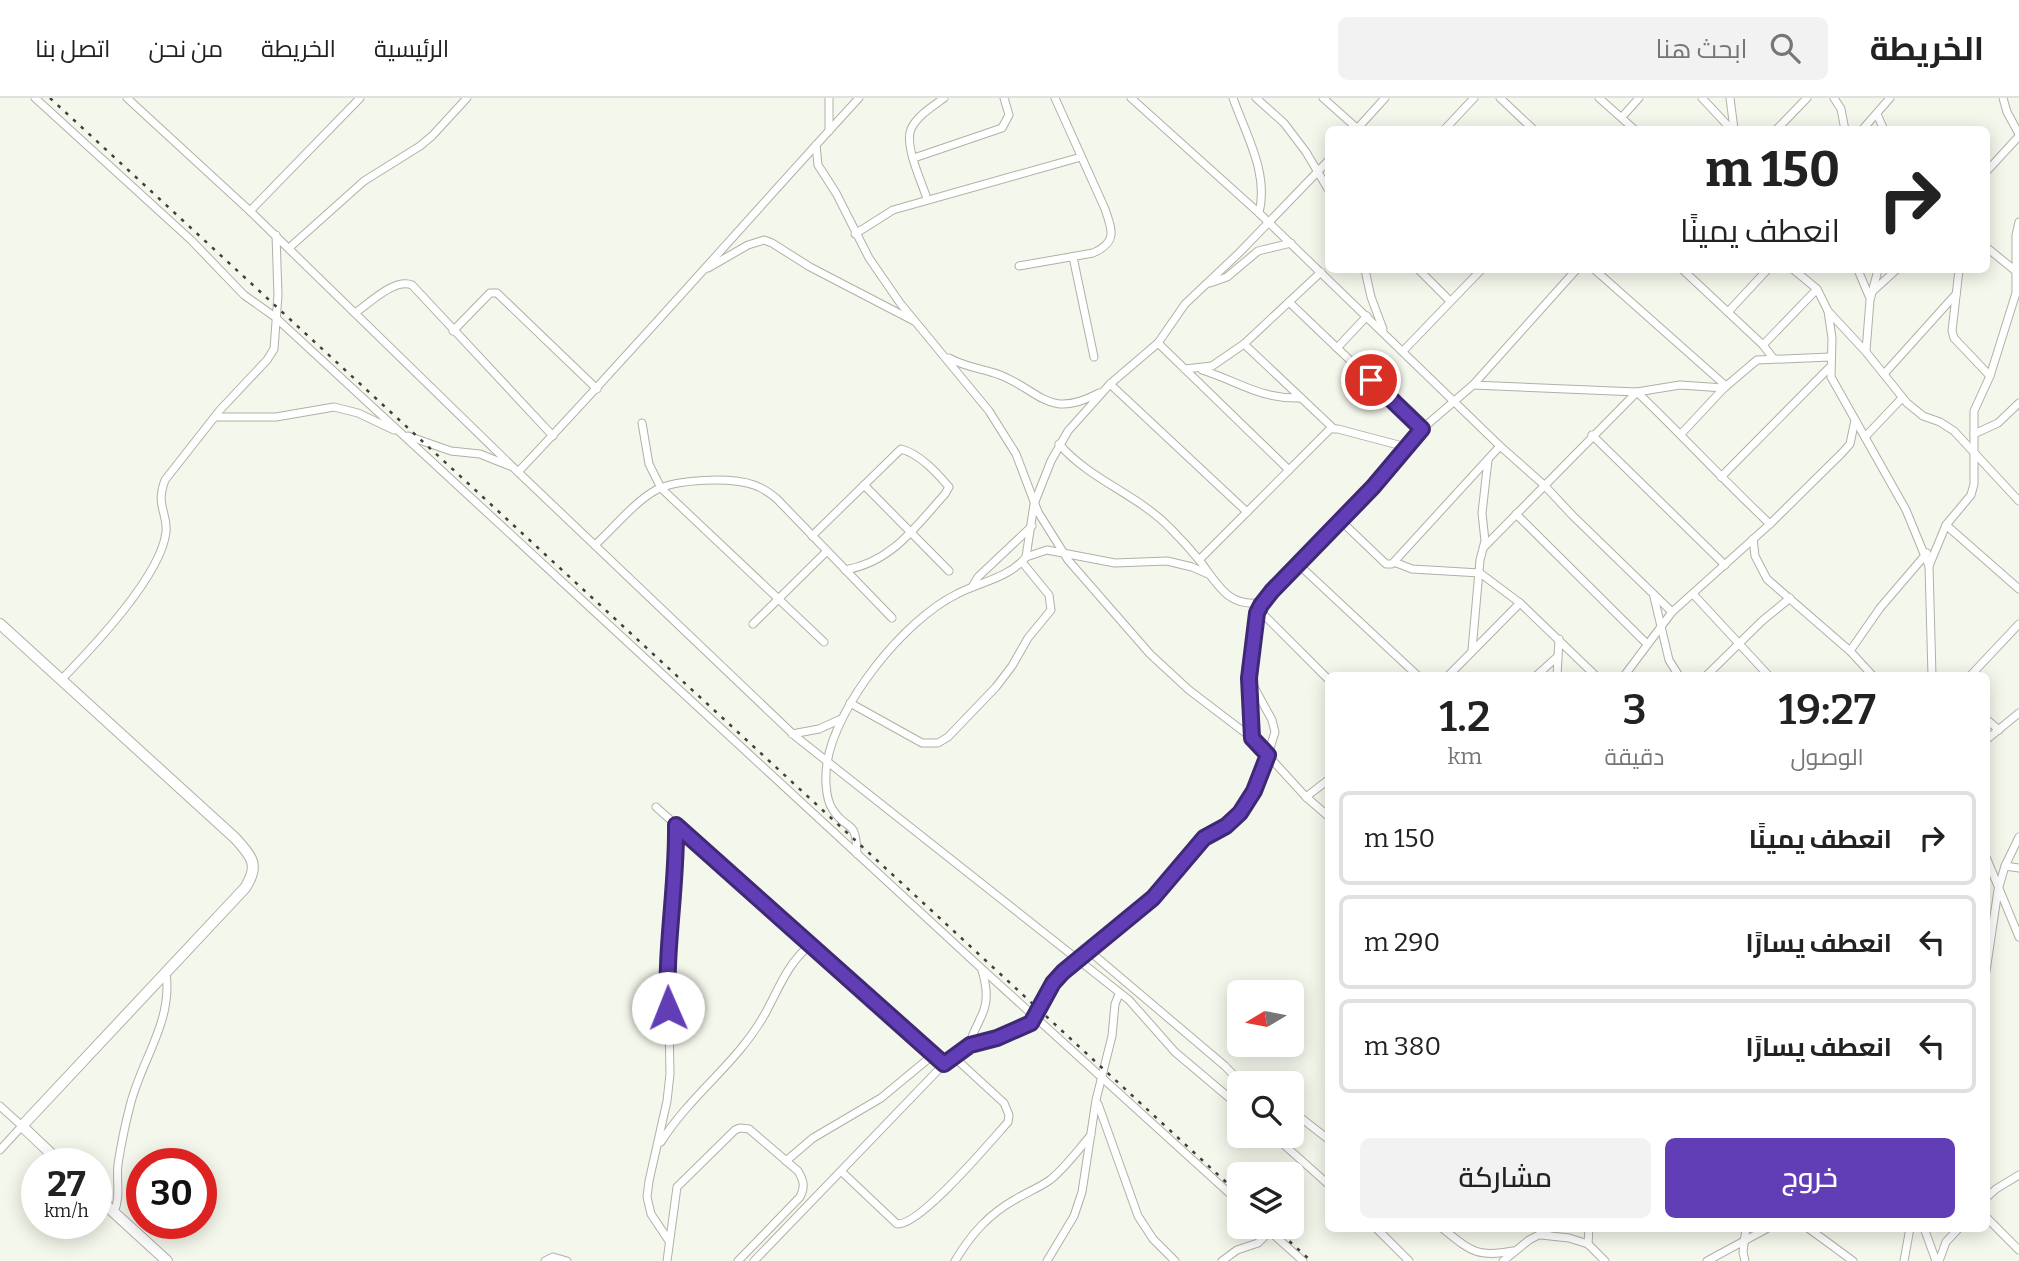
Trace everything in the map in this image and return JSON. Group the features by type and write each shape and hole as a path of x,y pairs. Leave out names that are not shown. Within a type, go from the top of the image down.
{"main road":[{"path":"0,624 235,838 253,860 253,873 245,888 22,1126 45,1148"},
{"path":"114,1212 167,1261"}],"street":[{"path":"35,98 191,240 244,295 275,317 1227,1191"},
{"path":"250,211 360,98"},
{"path":"289,248 364,181 421,146 467,98"},
{"path":"829,98 829,131"},
{"path":"516,470 553,436 597,389 859,98"},
{"path":"927,200 910,148 912,128 944,98"},
{"path":"914,158 1002,128 1009,115 1003,98"},
{"path":"1019,266 1073,257 1103,248 1111,237 1105,209 1055,98"},
{"path":"1131,98 1259,212 1453,401 1544,485 1672,612"},
{"path":"1233,98 1262,181 1259,212"},
{"path":"1256,98 1284,123 1325,183"},
{"path":"1323,98 1355,126"},
{"path":"1361,126 1385,98"},
{"path":"1450,126 1474,98"},
{"path":"1500,98 1530,126"},
{"path":"1599,98 1631,126"},
{"path":"1622,117 1639,98"},
{"path":"1702,98 1729,126"},
{"path":"1730,98 1733,126"},
{"path":"1780,126 1807,98"},
{"path":"1834,98 1841,109 1843,126"},
{"path":"1866,126 1890,98"},
{"path":"1990,168 2019,135 2003,98"},
{"path":"128,99 276,235 792,734 1135,1006 1175,1052 1227,1096"},
{"path":"1877,114 1882,126"},
{"path":"816,145 818,165 836,193 855,234 883,279 989,411 1012,446 1034,504 1062,552 1150,654 1189,691 1252,738 1306,797 1325,813"},
{"path":"855,234 893,210 1081,157"},
{"path":"850,703 922,743 938,743 948,737 996,687 1028,638 1051,610 1049,595 1024,559 1034,504 1059,444 1103,391 1158,343 1185,304 1325,164"},
{"path":"1929,566 1946,525 1971,495 1975,454 1974,411 1990,376 2016,293 2016,235 2019,222"},
{"path":"61,680 116,619 151,572 166,531 160,505 164,480 215,416 267,360 275,340 278,283 276,235"},
{"path":"702,272 748,245 764,240 916,322"},
{"path":"1206,284 1227,277 1258,251 1291,243"},
{"path":"1990,250 2018,273"},
{"path":"1073,257 1094,356"},
{"path":"1185,369 1212,366 1244,344 1321,272"},
{"path":"1366,273 1371,297 1386,335"},
{"path":"1422,273 1449,300"},
{"path":"1403,351 1478,273"},
{"path":"1252,738 1249,678 1258,609 1391,467 1422,429 1473,385 1573,273"},
{"path":"1598,273 1725,387"},
{"path":"1686,273 1763,345 1773,358"},
{"path":"1728,312 1764,273"},
{"path":"1798,273 1817,289 1828,311 1866,352 1902,398 1923,416 1954,431 2018,499"},
{"path":"1860,273 1871,296"},
{"path":"1866,352 1871,296 1877,273"},
{"path":"1871,296 1893,273"},
{"path":"1959,273 1952,331 1954,338 1990,376"},
{"path":"355,313 398,284 406,283 417,288 453,331 553,436"},
{"path":"1763,345 1817,289"},
{"path":"453,331 490,293 497,293 597,389"},
{"path":"1884,374 1956,294"},
{"path":"1289,302 1422,429"},
{"path":"1828,311 1832,338 1829,368 1831,377 1878,456 1926,554 1929,566 1932,672"},
{"path":"1337,348 1367,316"},
{"path":"1158,343 1289,470"},
{"path":"1244,344 1333,428 1406,447"},
{"path":"945,356 975,369 1004,376 1053,405 1087,399 1103,391"},
{"path":"1681,434 1725,387 1757,360 1830,357"},
{"path":"1721,477 1829,368"},
{"path":"1198,369 1233,381 1261,395 1279,399 1301,398"},
{"path":"1110,384 1247,512"},
{"path":"1473,385 1637,391 1680,385 1725,387"},
{"path":"1637,391 1770,524"},
{"path":"1484,547 1637,391"},
{"path":"1865,437 1902,398"},
{"path":"1974,434 1998,423 2019,402"},
{"path":"215,416 276,417 342,407 451,451 480,454 516,470"},
{"path":"1627,672 1672,612 1770,524 1842,453 1850,444 1855,420"},
{"path":"642,423 649,464 661,488 824,642"},
{"path":"1199,560 1333,428"},
{"path":"1592,435 1725,565"},
{"path":"1059,444 1170,527 1222,590 1236,600 1251,604 1264,601"},
{"path":"1341,521 1387,564 1394,562 1500,446"},
{"path":"812,536 901,449 907,450 935,471 949,486 946,494 880,560 845,570"},
{"path":"1472,650 1484,547 1483,490 1488,459"},
{"path":"595,545 647,497 661,488 719,480 756,485 777,499 892,618"},
{"path":"864,485 948,571"},
{"path":"1516,514 1647,644"},
{"path":"1946,525 2019,589"},
{"path":"971,587 978,577 1032,526"},
{"path":"1753,539 1755,556 1767,579 1869,672"},
{"path":"857,854 855,831 831,808 827,789 827,763 841,719 850,703 895,644 929,613 954,595 1010,571 1024,559 1047,550 1115,563 1177,562 1209,574"},
{"path":"1850,652 1880,608 1926,554 1935,550"},
{"path":"753,624 827,551"},
{"path":"1394,562 1412,569 1480,573 1520,603 1592,672"},
{"path":"1298,564 1414,672"},
{"path":"1693,594 1765,672"},
{"path":"1654,596 1669,660 1676,672"},
{"path":"1710,672 1790,598"},
{"path":"1452,672 1520,603"},
{"path":"1258,609 1325,676"},
{"path":"1974,672 2019,624"},
{"path":"1558,672 1559,639"},
{"path":"1540,672 1557,657"},
{"path":"754,1261 944,1064 970,1045 1028,1026 1053,983 1077,959 1153,898 1204,838 1226,826 1240,813 1257,784 1274,738 1274,724 1249,678"},
{"path":"1990,737 2017,718"},
{"path":"792,734 819,729 841,719"},
{"path":"1990,722 1999,730"},
{"path":"1306,797 1325,782"},
{"path":"656,807 944,1064"},
{"path":"669,1241 651,1214 647,1197 670,1074 667,972 677,863 676,825"},
{"path":"1990,944 1998,890 2005,866 2019,837"},
{"path":"2005,866 2019,868"},
{"path":"1990,868 2019,937"},
{"path":"656,1149 684,1108 748,1041 792,963 810,946"},
{"path":"1088,950 1230,1071"},
{"path":"970,1045 972,1033 981,1019 988,996 981,968"},
{"path":"114,1212 117,1203 118,1166 130,1108 164,1017 169,993 166,973"},
{"path":"1047,1261 1074,1216 1083,1192 1096,1100 1119,994"},
{"path":"786,1161 813,1138 881,1098 933,1055"},
{"path":"842,1172 897,1224 910,1222 933,1202 1007,1122 1009,1115 1004,1103 955,1058"},
{"path":"1096,1100 1138,1216 1153,1239 1175,1261"},
{"path":"0,1106 22,1126 0,1150"},
{"path":"1304,1120 1325,1137"},
{"path":"667,1261 677,1187 740,1128 749,1129 798,1171 804,1189 800,1197 738,1261"},
{"path":"956,1261 983,1222 1051,1179 1068,1164 1091,1134"},
{"path":"1288,1148 1325,1181"},
{"path":"1990,1194 2019,1175"},
{"path":"1990,1221 2019,1250"},
{"path":"1380,1232 1409,1261"},
{"path":"1448,1232 1473,1251 1489,1255 1513,1251"},
{"path":"1503,1261 1529,1240 1546,1232"},
{"path":"1588,1244 1589,1232"},
{"path":"1745,1232 1745,1261"},
{"path":"1707,1261 1760,1232"},
{"path":"1813,1232 1853,1261"},
{"path":"1904,1261 1909,1232"},
{"path":"1926,1232 1940,1260"},
{"path":"1940,1260 1947,1242 1956,1232"},
{"path":"1541,1235 1588,1244 1605,1261"},
{"path":"1222,1261 1237,1250 1258,1243 1261,1239"},
{"path":"1278,1239 1303,1261"},
{"path":"545,1261 553,1257 567,1261"}],"railway":[{"path":"50,98 1227,1183"},
{"path":"1287,1239 1311,1261"}],"route":[{"path":"668,1008 667,972 677,863 676,825 944,1064 970,1045 1028,1026 1034,1020 1053,983 1063,972 1153,898 1195,847 1204,838 1236,818 1250,800 1268,755 1252,738 1250,717 1250,663 1258,609 1391,467 1422,429 1371,380"}]}
